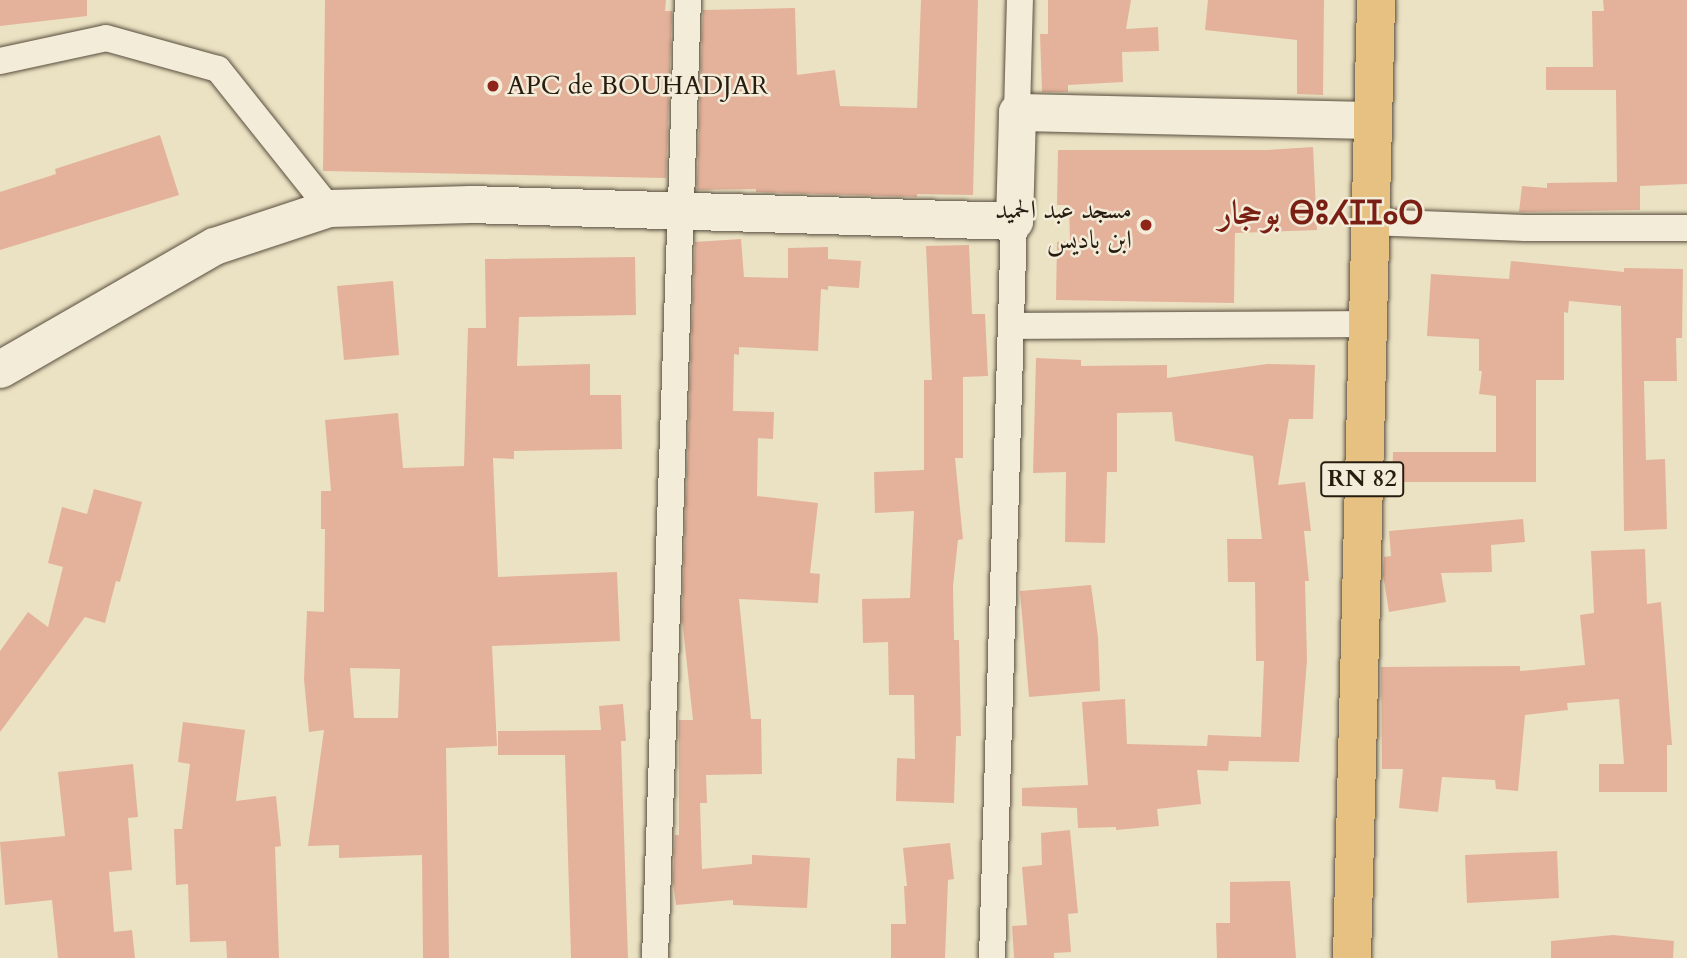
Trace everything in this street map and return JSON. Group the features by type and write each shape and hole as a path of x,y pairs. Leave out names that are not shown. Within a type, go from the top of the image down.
{"main road":[{"name":"RN 82","path":"1352,958 1376,0"},
{"path":"0,369 214,246 329,208 470,204 1014,221 1017,112 1372,120"}],"street":[{"path":"655,958 688,0"},
{"path":"1017,112 1020,0"},
{"path":"0,61 106,38 218,69 329,208"},
{"path":"992,958 1014,221"},
{"path":"1369,222 1525,228 1687,228"},
{"path":"1012,326 1366,324"}],"building":[{"path":"0,0 87,0 87,16 0,26"},
{"name":"APC de BOUHADJAR","path":"325,0 666,0 665,11 672,11 666,178 323,171"},
{"path":"921,0 978,0 973,195 917,194 917,197 756,192 756,189 697,190 703,10 795,8 797,75 835,70 840,106 917,108"},
{"path":"1048,0 1131,0 1126,29 1158,27 1159,51 1122,52 1123,82 1068,85 1068,92 1042,92 1040,34 1048,34"},
{"path":"1208,0 1324,0 1323,95 1297,94 1297,40 1205,30"},
{"path":"1603,0 1687,0 1687,184 1640,186 1640,210 1519,212 1522,186 1547,188 1547,183 1617,182 1616,90 1546,90 1546,67 1593,67 1592,11 1604,11"},
{"path":"160,135 179,195 0,250 0,192 56,174 55,169"},
{"name":"مسجد عبد الحميد ابن باديس","path":"1313,147 1317,230 1235,233 1234,303 1056,300 1057,242 1070,241 1069,205 1057,205 1058,150 1268,150"},
{"path":"741,239 744,277 788,278 788,248 828,247 828,259 861,261 859,288 828,286 828,290 821,289 818,351 739,347 739,355 734,354 733,411 774,412 773,439 758,438 757,496 818,503 810,573 820,574 818,603 739,599 751,719 761,719 762,774 706,775 707,803 700,803 702,869 752,864 752,855 810,858 807,908 733,905 733,900 676,905 673,882 675,835 679,835 679,720 693,720 682,619 695,242"},
{"path":"969,245 972,314 985,314 988,376 963,377 963,458 955,458 963,539 958,540 953,586 954,640 959,640 961,736 956,736 954,803 896,801 897,758 915,759 914,695 889,695 888,642 863,643 862,599 910,598 914,511 875,513 874,472 924,470 924,380 932,380 926,246"},
{"path":"635,257 636,315 519,317 517,366 590,364 590,395 621,395 622,449 514,451 514,459 493,458 498,577 617,572 620,641 492,646 497,746 446,748 449,958 423,958 422,855 339,858 339,845 308,846 324,730 309,732 304,679 307,611 324,612 325,529 321,529 321,491 331,491 325,420 398,413 403,468 464,466 468,328 486,328 485,259","holes":["350,668 400,669 398,718 354,718"]},
{"path":"1511,261 1624,272 1624,268 1683,269 1682,338 1676,338 1677,381 1644,381 1646,460 1665,459 1667,529 1624,531 1621,306 1569,301 1568,313 1564,312 1564,380 1536,380 1536,482 1392,482 1393,452 1496,452 1496,396 1479,394 1482,371 1479,371 1479,339 1427,336 1431,274 1509,279"},
{"path":"393,281 399,355 344,360 337,286"},
{"path":"1036,358 1081,360 1081,366 1167,365 1167,378 1267,364 1315,365 1313,419 1289,419 1278,485 1305,482 1311,531 1304,531 1309,581 1305,581 1307,660 1299,762 1229,761 1228,771 1197,770 1201,804 1157,809 1159,826 1116,830 1116,827 1078,828 1077,808 1022,806 1022,788 1088,785 1082,702 1125,699 1127,744 1207,746 1208,735 1261,737 1264,661 1256,661 1255,582 1228,582 1227,539 1262,539 1253,456 1175,441 1172,412 1117,413 1117,472 1107,472 1105,543 1065,542 1066,472 1033,473"},
{"path":"94,489 142,502 120,582 116,581 105,623 85,617 0,732 0,651 28,612 48,627 63,567 48,563 62,507 87,514"},
{"path":"1523,519 1525,542 1491,545 1492,572 1441,573 1446,602 1389,612 1383,575 1384,557 1391,556 1389,531"},
{"path":"1645,549 1647,604 1661,602 1672,745 1667,745 1667,792 1599,792 1599,764 1624,764 1619,699 1567,703 1568,710 1525,715 1518,791 1496,789 1495,780 1442,777 1438,812 1399,808 1403,769 1382,769 1381,667 1520,666 1520,671 1585,665 1580,615 1594,613 1591,551"},
{"path":"1091,585 1098,637 1100,691 1029,697 1020,591"},
{"path":"623,704 626,741 621,741 628,958 571,958 565,755 498,755 498,731 601,730 599,706"},
{"path":"183,722 245,730 236,801 276,796 281,846 275,847 279,958 227,958 226,941 190,942 188,884 176,885 174,829 182,829 190,764 178,762"},
{"path":"133,764 138,817 128,818 132,870 109,872 114,932 132,930 135,958 58,958 52,900 5,905 0,842 65,836 58,772"},
{"path":"1070,830 1078,913 1068,914 1071,952 1054,953 1054,958 1014,958 1012,926 1027,925 1022,867 1042,865 1041,833"},
{"path":"950,843 954,879 948,880 945,958 891,958 891,924 906,924 904,886 907,886 903,848"},
{"path":"1557,851 1559,898 1467,903 1465,855"},
{"path":"1290,881 1296,958 1217,958 1216,923 1230,923 1230,882"},
{"path":"1613,935 1674,941 1673,958 1551,958 1551,941"}],"place":[{"name":"APC de BOUHADJAR","path":"493,86"},
{"name":"مسجد عبد الحميد ابن باديس","path":"1146,225"}],"district":[{"name":"بوحجار ⴱⵓⵃⵊⵊⴰⵔ","path":"1321,214"}]}
